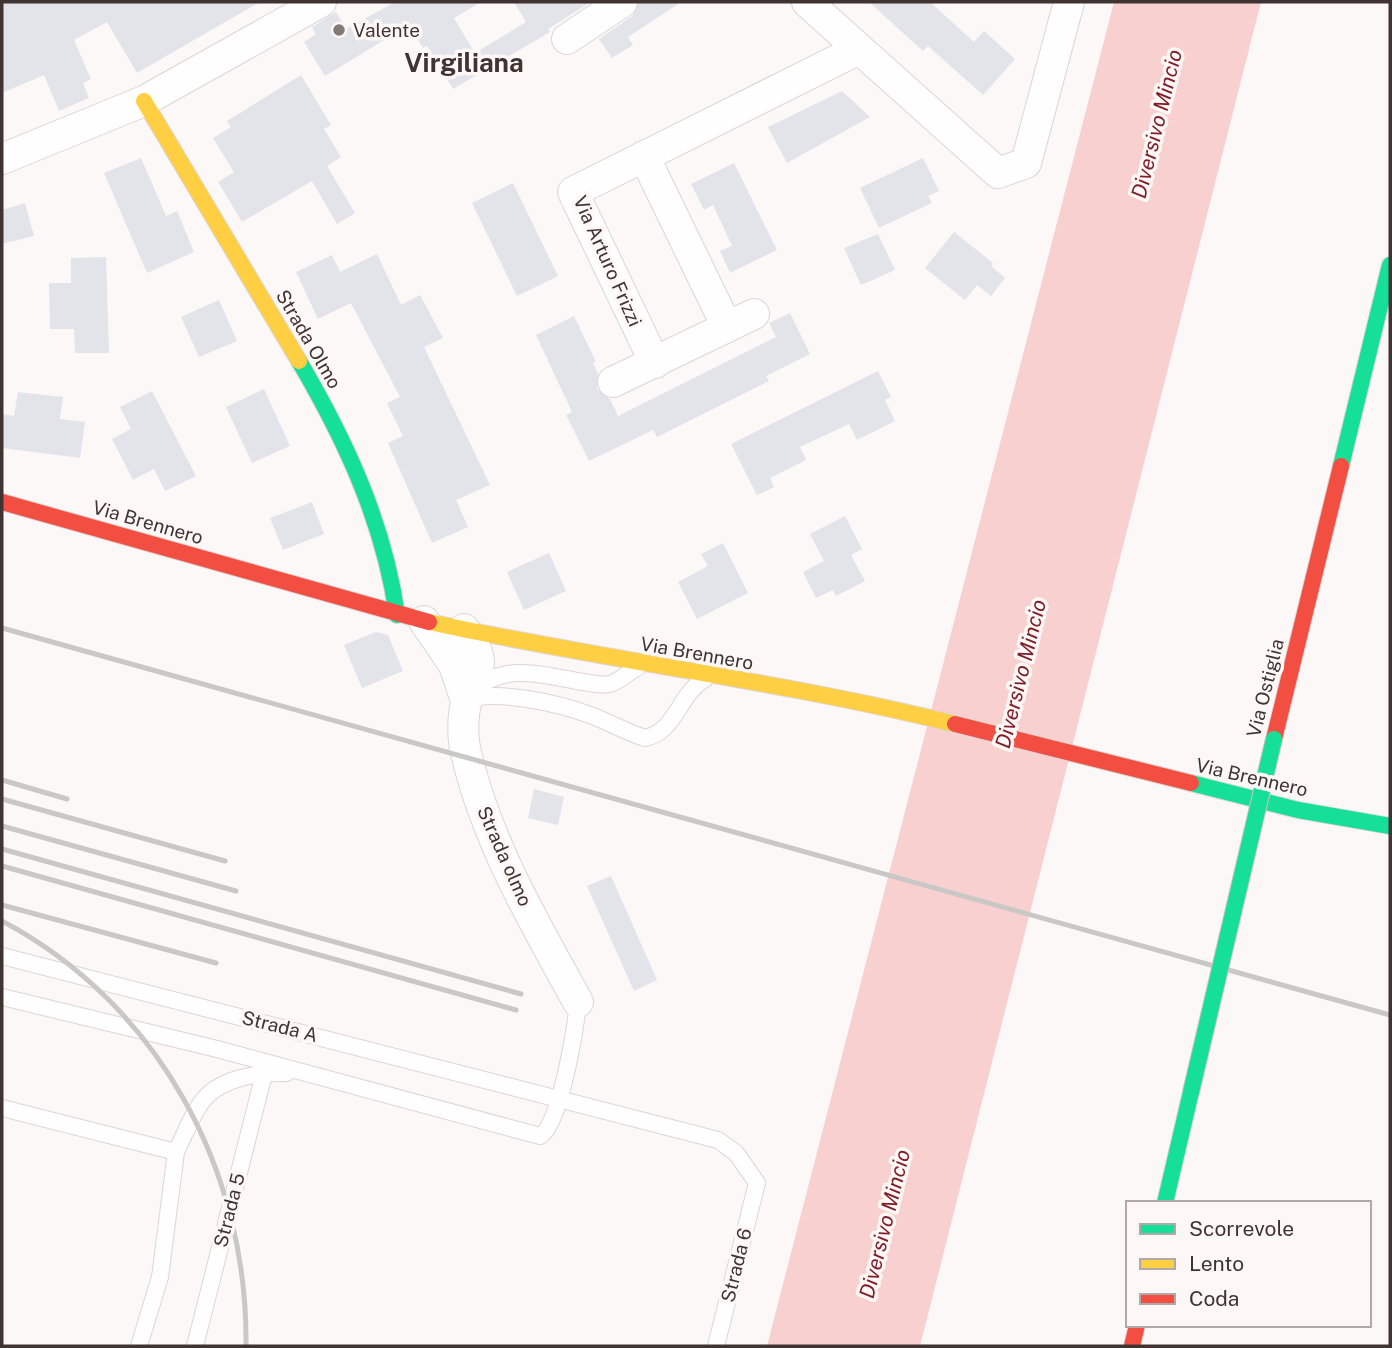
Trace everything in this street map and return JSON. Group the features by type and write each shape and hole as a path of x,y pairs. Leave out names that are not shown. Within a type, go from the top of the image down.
{"main road":[{"name":"Strada Olmo","path":"144,101 314,384 382,537 393,584 410,618"},
{"name":"Via Ostiglia","path":"1165,1201 1274,739 1390,265"},
{"name":"Via Brennero","path":"2,502 410,618 643,665 897,710 1298,810 1390,827"},
{"path":"1132,1346 1137,1327"}],"street":[{"path":"2,159 144,101 321,2"},
{"path":"567,39 622,2"},
{"path":"807,2 998,173 1026,163 1069,2"},
{"name":"Via Arturo Frizzi","path":"655,363 573,192 859,49"},
{"path":"645,156 727,327"},
{"path":"613,382 754,314"},
{"name":"Strada olmo","path":"410,618 450,658 466,701"},
{"name":"Strada olmo","path":"464,629 472,641 479,663 466,701 463,733 480,800 516,886 578,1002"}],"lane":[{"path":"466,701 478,688 506,673 522,672 603,685 617,682 643,665"},
{"path":"466,701 476,696 497,696 568,709 645,738 657,735 669,725 697,683 710,677"},
{"name":"Strada A","path":"2,956 718,1140 736,1153 757,1183"},
{"path":"2,997 303,1073 530,1135 545,1134 552,1122 575,1035 578,1002"},
{"path":"139,1346 160,1276 176,1152 201,1103 213,1090 236,1080 264,1074 303,1073"},
{"name":"Strada 5","path":"195,1346 264,1074"},
{"path":"2,1108 176,1152"},
{"name":"Strada 6","path":"716,1346 757,1183"}],"water":[{"name":"Diversivo Mincio","path":"1114,2 1261,2 920,1346 767,1346"}],"building":[{"path":"2,2 260,2 137,73 107,22 74,40 91,79 83,83 89,98 59,111 44,75 2,93"},
{"path":"395,2 481,2 454,18 475,53 526,22 514,2 591,2 548,29 550,32 453,89 427,46 423,48 409,25 325,76 304,42 316,34 312,27 336,12 346,29"},
{"path":"639,2 681,2 628,37 633,45 612,58 599,39 632,16"},
{"path":"869,2 930,2 974,42 984,31 1015,59 983,95 928,46 923,51"},
{"path":"301,75 331,125 324,129 341,157 327,166 355,213 337,224 312,181 242,222 218,182 234,172 213,138 231,127 227,121"},
{"path":"842,91 870,117 787,163 768,127"},
{"path":"141,158 166,216 177,211 194,252 147,273 104,173"},
{"path":"923,158 939,191 928,196 932,203 879,228 860,188"},
{"path":"734,163 777,250 730,273 720,251 732,246 713,205 704,210 691,184"},
{"path":"513,183 558,276 517,296 472,203"},
{"path":"25,203 34,236 2,244 2,210"},
{"path":"954,232 993,263 991,266 1005,278 991,296 977,285 965,300 925,268"},
{"path":"878,234 895,270 861,285 844,248"},
{"path":"377,254 401,305 420,295 443,338 424,347 490,485 456,500 468,527 432,543 388,443 403,436 387,403 400,397 351,303 318,319 296,272 332,255 340,272"},
{"path":"106,257 109,353 75,353 74,329 50,329 49,283 71,283 71,258"},
{"path":"219,300 237,341 199,357 181,317"},
{"path":"790,313 810,354 766,376 769,381 657,437 653,430 589,461 566,415 572,412 536,335 574,316 596,362 593,363 598,374 597,389 610,399 618,416 776,337 769,323"},
{"path":"878,371 891,397 885,400 895,421 857,440 849,424 800,447 806,460 770,478 774,487 757,495 731,444"},
{"path":"264,389 290,446 252,463 226,407"},
{"path":"152,391 196,476 165,491 154,469 133,480 112,439 131,429 120,407"},
{"path":"18,392 63,397 60,419 85,422 80,458 2,448 2,414 14,416"},
{"path":"312,502 324,534 283,550 270,518"},
{"path":"845,516 862,549 851,555 865,581 836,596 833,590 816,598 803,572 824,561 810,534"},
{"path":"723,543 748,593 697,619 678,582 708,566 701,554"},
{"path":"549,553 566,591 524,610 507,572"},
{"path":"376,632 388,635 403,671 362,688 344,645"},
{"path":"534,789 564,797 558,825 528,818"},
{"path":"611,876 657,980 634,991 587,886"}],"railway":[{"path":"2,628 1390,1015"},
{"path":"2,780 67,799"},
{"path":"2,799 225,861"},
{"path":"2,826 236,891"},
{"path":"2,849 521,994"},
{"path":"2,866 516,1010"},
{"path":"2,905 216,963"},
{"path":"2,921 58,956 107,998 149,1046 184,1099 211,1157 231,1217 243,1281 246,1346"}],"traffic: fast":[{"path":"1341,466 1390,265"},
{"path":"299,361 347,452 373,515 391,581 397,615"},
{"path":"1191,1092 1274,739"},
{"path":"1191,783 1298,810 1390,826"},
{"path":"1165,1201 1191,1092"}],"traffic: slow":[{"path":"144,101 299,361"},
{"path":"429,622 824,695 955,724"}],"traffic: jam":[{"path":"1274,739 1341,466"},
{"path":"2,502 429,622"},
{"path":"955,724 1191,783"},
{"path":"1132,1346 1137,1327"}],"place":[{"name":"Valente","path":"339,30"}],"district":[{"name":"Virgiliana","path":"464,63"}]}
